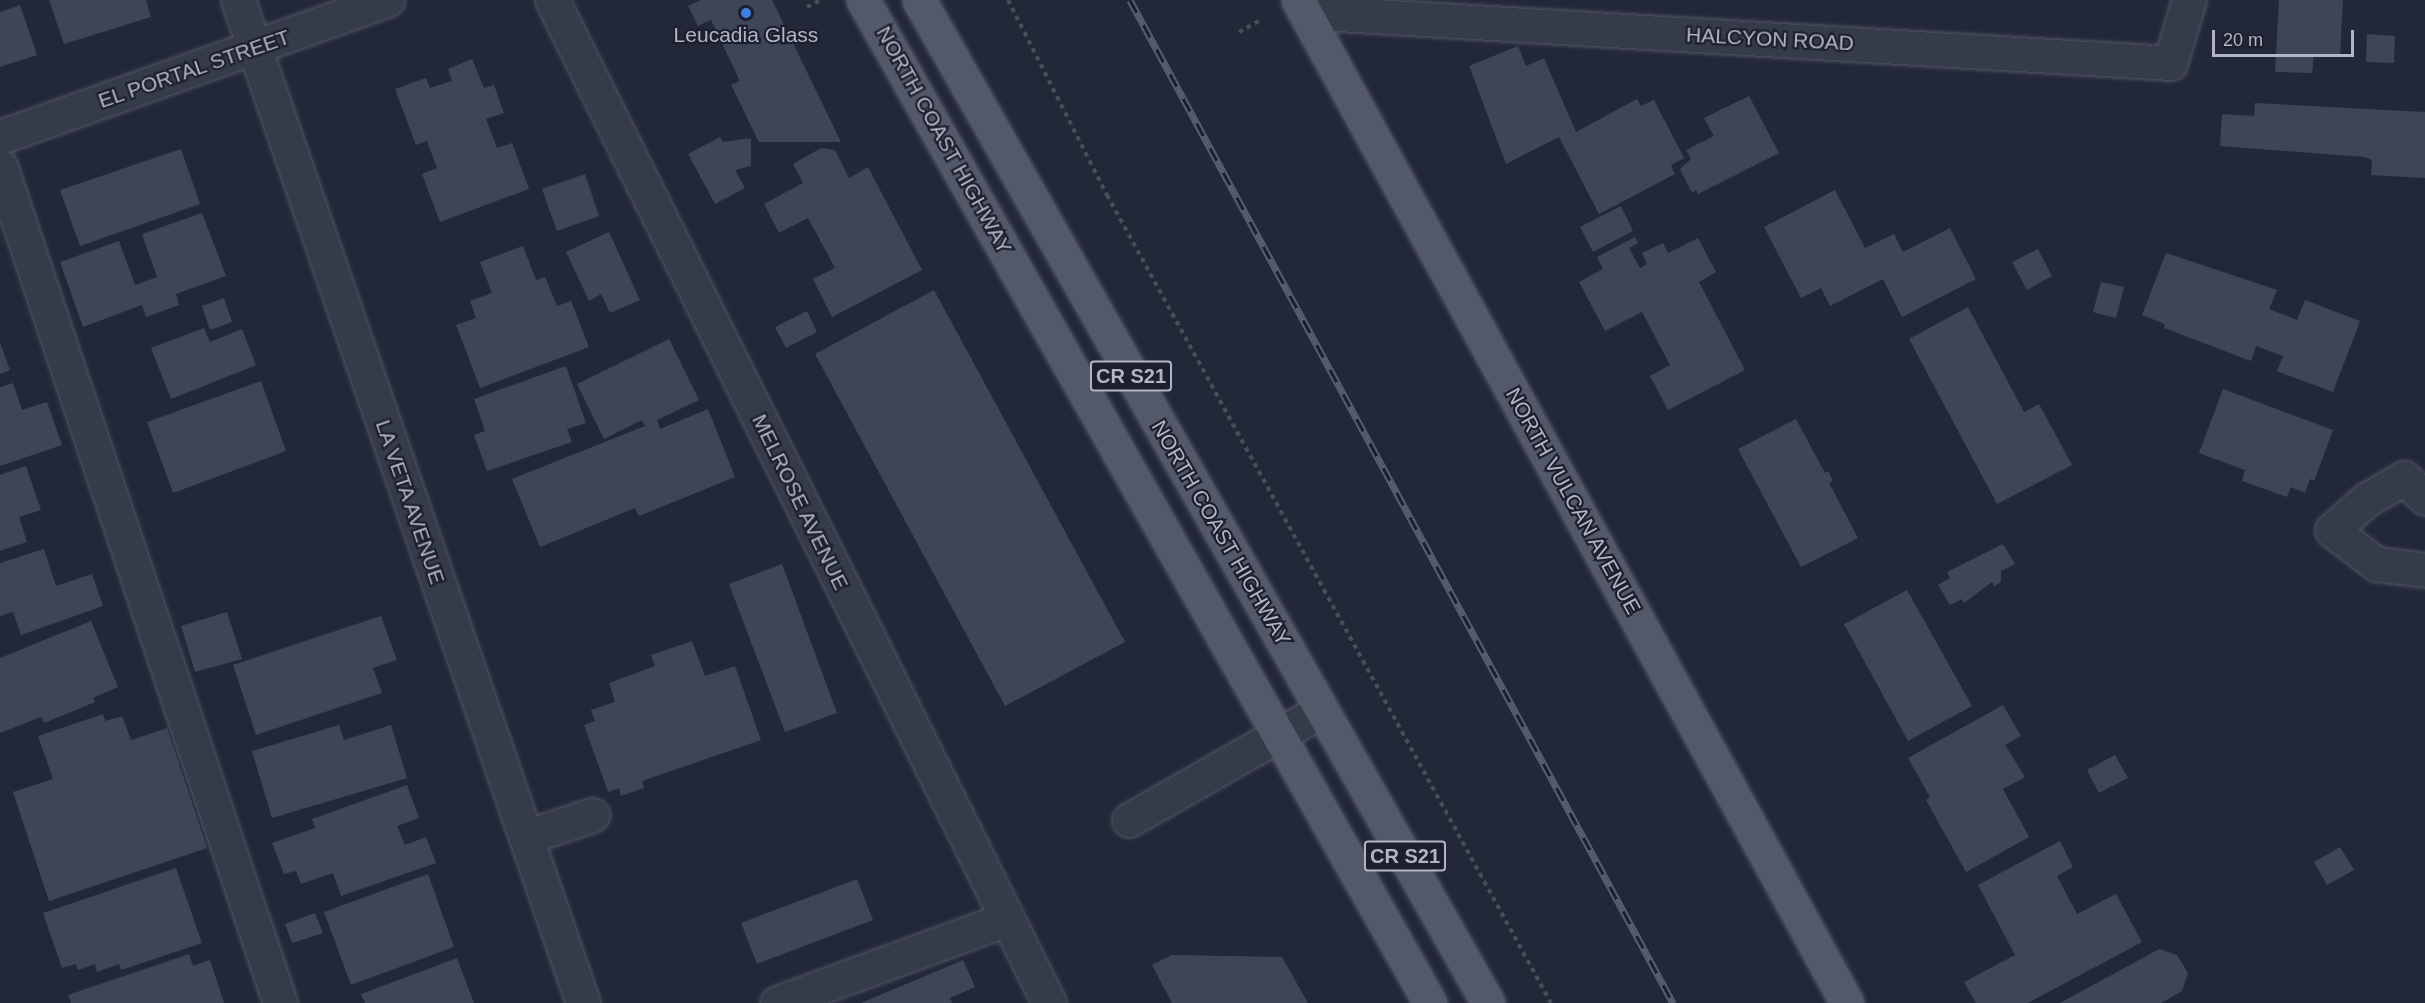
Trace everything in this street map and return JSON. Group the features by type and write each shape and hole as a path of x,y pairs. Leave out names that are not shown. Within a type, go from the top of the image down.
{"main road":[{"name":"NORTH COAST HIGHWAY","path":"863,0 1430,1003"},
{"name":"NORTH COAST HIGHWAY","path":"919,0 1488,1003"},
{"name":"NORTH VULCAN AVENUE","path":"1291,9 1847,1003"}],"street":[{"name":"LA VETA AVENUE","path":"238,0 583,1003"},
{"name":"EL PORTAL STREET","path":"0,137 254,49 387,0"},
{"name":"MELROSE AVENUE","path":"552,0 1049,1003"},
{"name":"HALCYON ROAD","path":"1291,9 2170,63 2189,0"},
{"path":"0,166 280,1003"},
{"path":"2425,498 2404,477 2366,500 2332,530 2376,564 2425,570"},
{"path":"1129,820 1322,710"},
{"path":"526,837 592,815"},
{"path":"777,1003 1007,920"}],"path":[{"path":"807,7 821,0"},
{"path":"1008,0 1107,195 1551,1003"},
{"path":"1239,32 1291,9"}],"building":[{"path":"49,0 146,0 151,17 64,44"},
{"path":"701,0 772,0 841,142 759,142 731,85 740,81 711,20 698,26 688,6"},
{"path":"2279,0 2343,0 2340,55 2314,54 2312,73 2275,72"},
{"path":"20,5 37,55 0,67 0,12"},
{"path":"2367,34 2395,36 2394,63 2366,62"},
{"path":"1518,46 1526,66 1544,58 1576,132 1637,99 1641,106 1654,100 1684,158 1671,165 1675,174 1599,214 1559,137 1506,164 1469,66"},
{"path":"472,59 484,88 494,85 504,113 486,119 497,148 512,143 529,189 440,222 422,174 437,168 427,141 416,145 395,89 426,78 430,88 452,81 448,69"},
{"path":"1749,96 1779,153 1698,194 1696,190 1692,193 1680,169 1691,159 1686,150 1714,136 1704,118"},
{"path":"2255,103 2425,112 2425,178 2371,175 2372,160 2365,157 2220,146 2222,114 2254,116"},
{"path":"720,137 723,142 751,138 751,166 735,170 745,188 715,204 688,154"},
{"path":"821,148 835,150 849,178 868,167 922,270 832,317 813,279 835,268 808,218 779,233 764,204 803,183 793,164"},
{"path":"181,149 200,204 80,246 60,190"},
{"path":"585,174 599,216 557,231 542,189"},
{"path":"1835,190 1865,248 1894,234 1903,252 1950,228 1976,279 1902,317 1883,279 1830,306 1821,288 1801,298 1764,227"},
{"path":"1621,206 1633,231 1593,252 1580,227"},
{"path":"202,213 226,276 176,294 179,305 146,317 142,305 83,327 60,262 119,241 135,285 157,277 142,234"},
{"path":"609,232 640,300 610,313 601,294 589,301 566,252"},
{"path":"1635,237 1638,243 1629,248 1640,268 1647,264 1642,253 1663,243 1668,253 1698,238 1716,272 1699,282 1745,370 1668,410 1650,376 1670,365 1642,312 1605,331 1579,282 1603,269 1597,257"},
{"path":"523,246 536,280 545,277 557,306 571,301 589,347 480,388 456,325 476,318 470,301 492,293 480,262"},
{"path":"2038,249 2052,276 2027,290 2012,262"},
{"path":"2166,253 2277,290 2269,309 2297,320 2305,300 2360,321 2333,392 2277,371 2283,356 2256,346 2251,361 2164,328 2165,324 2142,315"},
{"path":"2101,282 2124,287 2116,318 2093,312"},
{"path":"934,290 1125,642 1005,706 815,354"},
{"path":"224,298 232,322 210,330 202,306"},
{"path":"1968,307 2024,412 2039,404 2072,465 1997,504 1909,339"},
{"path":"807,311 817,332 786,348 775,327"},
{"path":"204,328 210,342 242,329 256,365 171,399 151,348"},
{"path":"669,339 699,400 657,420 660,429 708,409 735,477 639,516 635,508 540,547 512,479 645,426 642,420 604,439 577,384"},
{"path":"0,343 10,370 0,374"},
{"path":"566,366 586,423 567,429 572,442 487,471 474,435 485,431 474,399"},
{"path":"261,381 286,451 173,493 147,422"},
{"path":"13,383 22,410 47,402 62,445 0,466 0,387"},
{"path":"2223,389 2333,430 2314,481 2310,479 2305,493 2291,487 2287,497 2242,481 2245,470 2199,453"},
{"path":"1796,419 1825,473 1828,471 1833,481 1829,483 1858,538 1801,567 1738,449"},
{"path":"26,466 41,510 19,517 27,542 0,551 0,475"},
{"path":"2003,544 2015,564 2001,571 2001,582 1994,586 1992,582 1964,603 1962,599 1950,605 1938,585 1950,578 1947,572"},
{"path":"44,549 56,586 92,574 103,606 21,635 13,612 0,616 0,563"},
{"path":"782,564 837,713 785,732 729,584"},
{"path":"1907,590 1972,706 1908,741 1844,624"},
{"path":"227,612 242,659 195,672 181,626"},
{"path":"381,616 397,660 373,668 382,693 256,735 233,665"},
{"path":"91,621 118,687 93,698 95,702 44,723 41,717 0,733 0,658"},
{"path":"692,641 705,676 735,666 761,740 642,781 644,788 621,796 619,788 608,792 584,725 595,721 591,710 615,702 609,683 655,666 651,655"},
{"path":"2003,705 2021,736 2005,745 2025,777 2003,789 2029,837 1966,872 1926,800 1930,797 1908,758"},
{"path":"103,714 105,721 122,716 131,740 167,728 207,848 49,901 13,792 53,779 38,736"},
{"path":"339,725 344,740 391,725 407,778 272,818 252,751"},
{"path":"2115,755 2128,778 2099,793 2087,770"},
{"path":"407,785 419,818 397,826 405,845 426,837 436,863 341,896 333,873 301,884 296,871 284,874 272,843 315,828 312,819"},
{"path":"2060,841 2073,867 2057,876 2077,914 2116,894 2142,942 2028,1003 1976,1003 1964,982 2015,955 1978,885"},
{"path":"2340,847 2354,870 2327,885 2314,862"},
{"path":"176,868 202,943 121,970 119,964 97,972 95,964 78,970 76,964 62,968 43,913"},
{"path":"428,874 454,947 351,985 324,912"},
{"path":"857,879 873,920 757,964 741,923"},
{"path":"315,913 323,933 292,943 285,924"},
{"path":"2159,949 2177,955 2188,973 2182,991 2161,1003 2060,1003"},
{"path":"189,954 193,966 210,960 224,1003 71,1003 68,995"},
{"path":"1172,955 1282,957 1308,1003 1172,1003 1152,965"},
{"path":"457,958 474,1003 365,1003 361,994"},
{"path":"963,960 975,987 950,998 952,1003 861,1003"}],"railway":[{"path":"1130,0 1673,1003"}],"place":[{"name":"Leucadia Glass","path":"746,13"}]}
